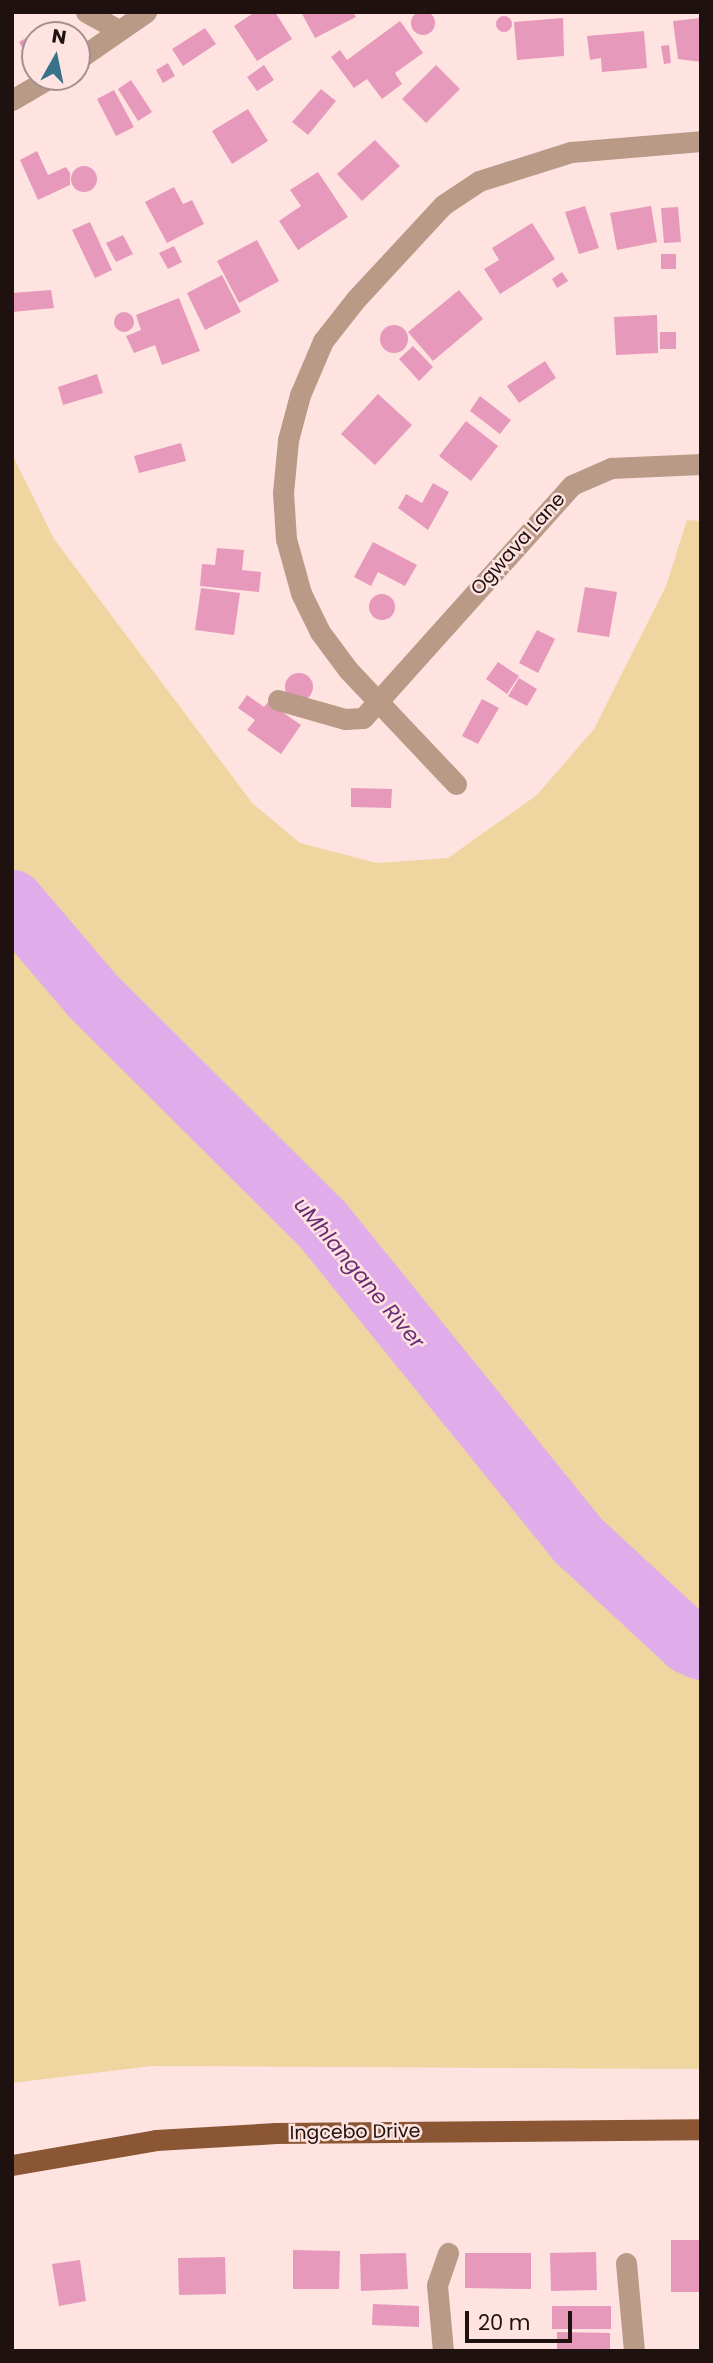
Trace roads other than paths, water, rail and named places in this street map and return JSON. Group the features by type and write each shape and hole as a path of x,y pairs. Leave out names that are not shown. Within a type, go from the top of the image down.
{"main road":[{"name":"Ingcebo Drive","path":"12,2165 156,2140 276,2133 701,2129"}],"street":[{"path":"86,12 118,30"},
{"path":"91,50 146,12"},
{"path":"12,100 27,91"},
{"path":"456,784 379,705 320,632 301,593 286,539 283,493 288,440 300,395 324,341 356,299 443,205 479,181 571,152 701,141"},
{"name":"Ogwava Lane","path":"379,705 572,485 611,468 701,464"},
{"path":"278,699 354,720 379,705"},
{"path":"443,2351 437,2285 448,2253"},
{"path":"626,2263 634,2351"}],"waterway":[{"name":"uMhlangane River","path":"12,901 92,995 322,1224 579,1541 688,1642 701,1648"}]}
